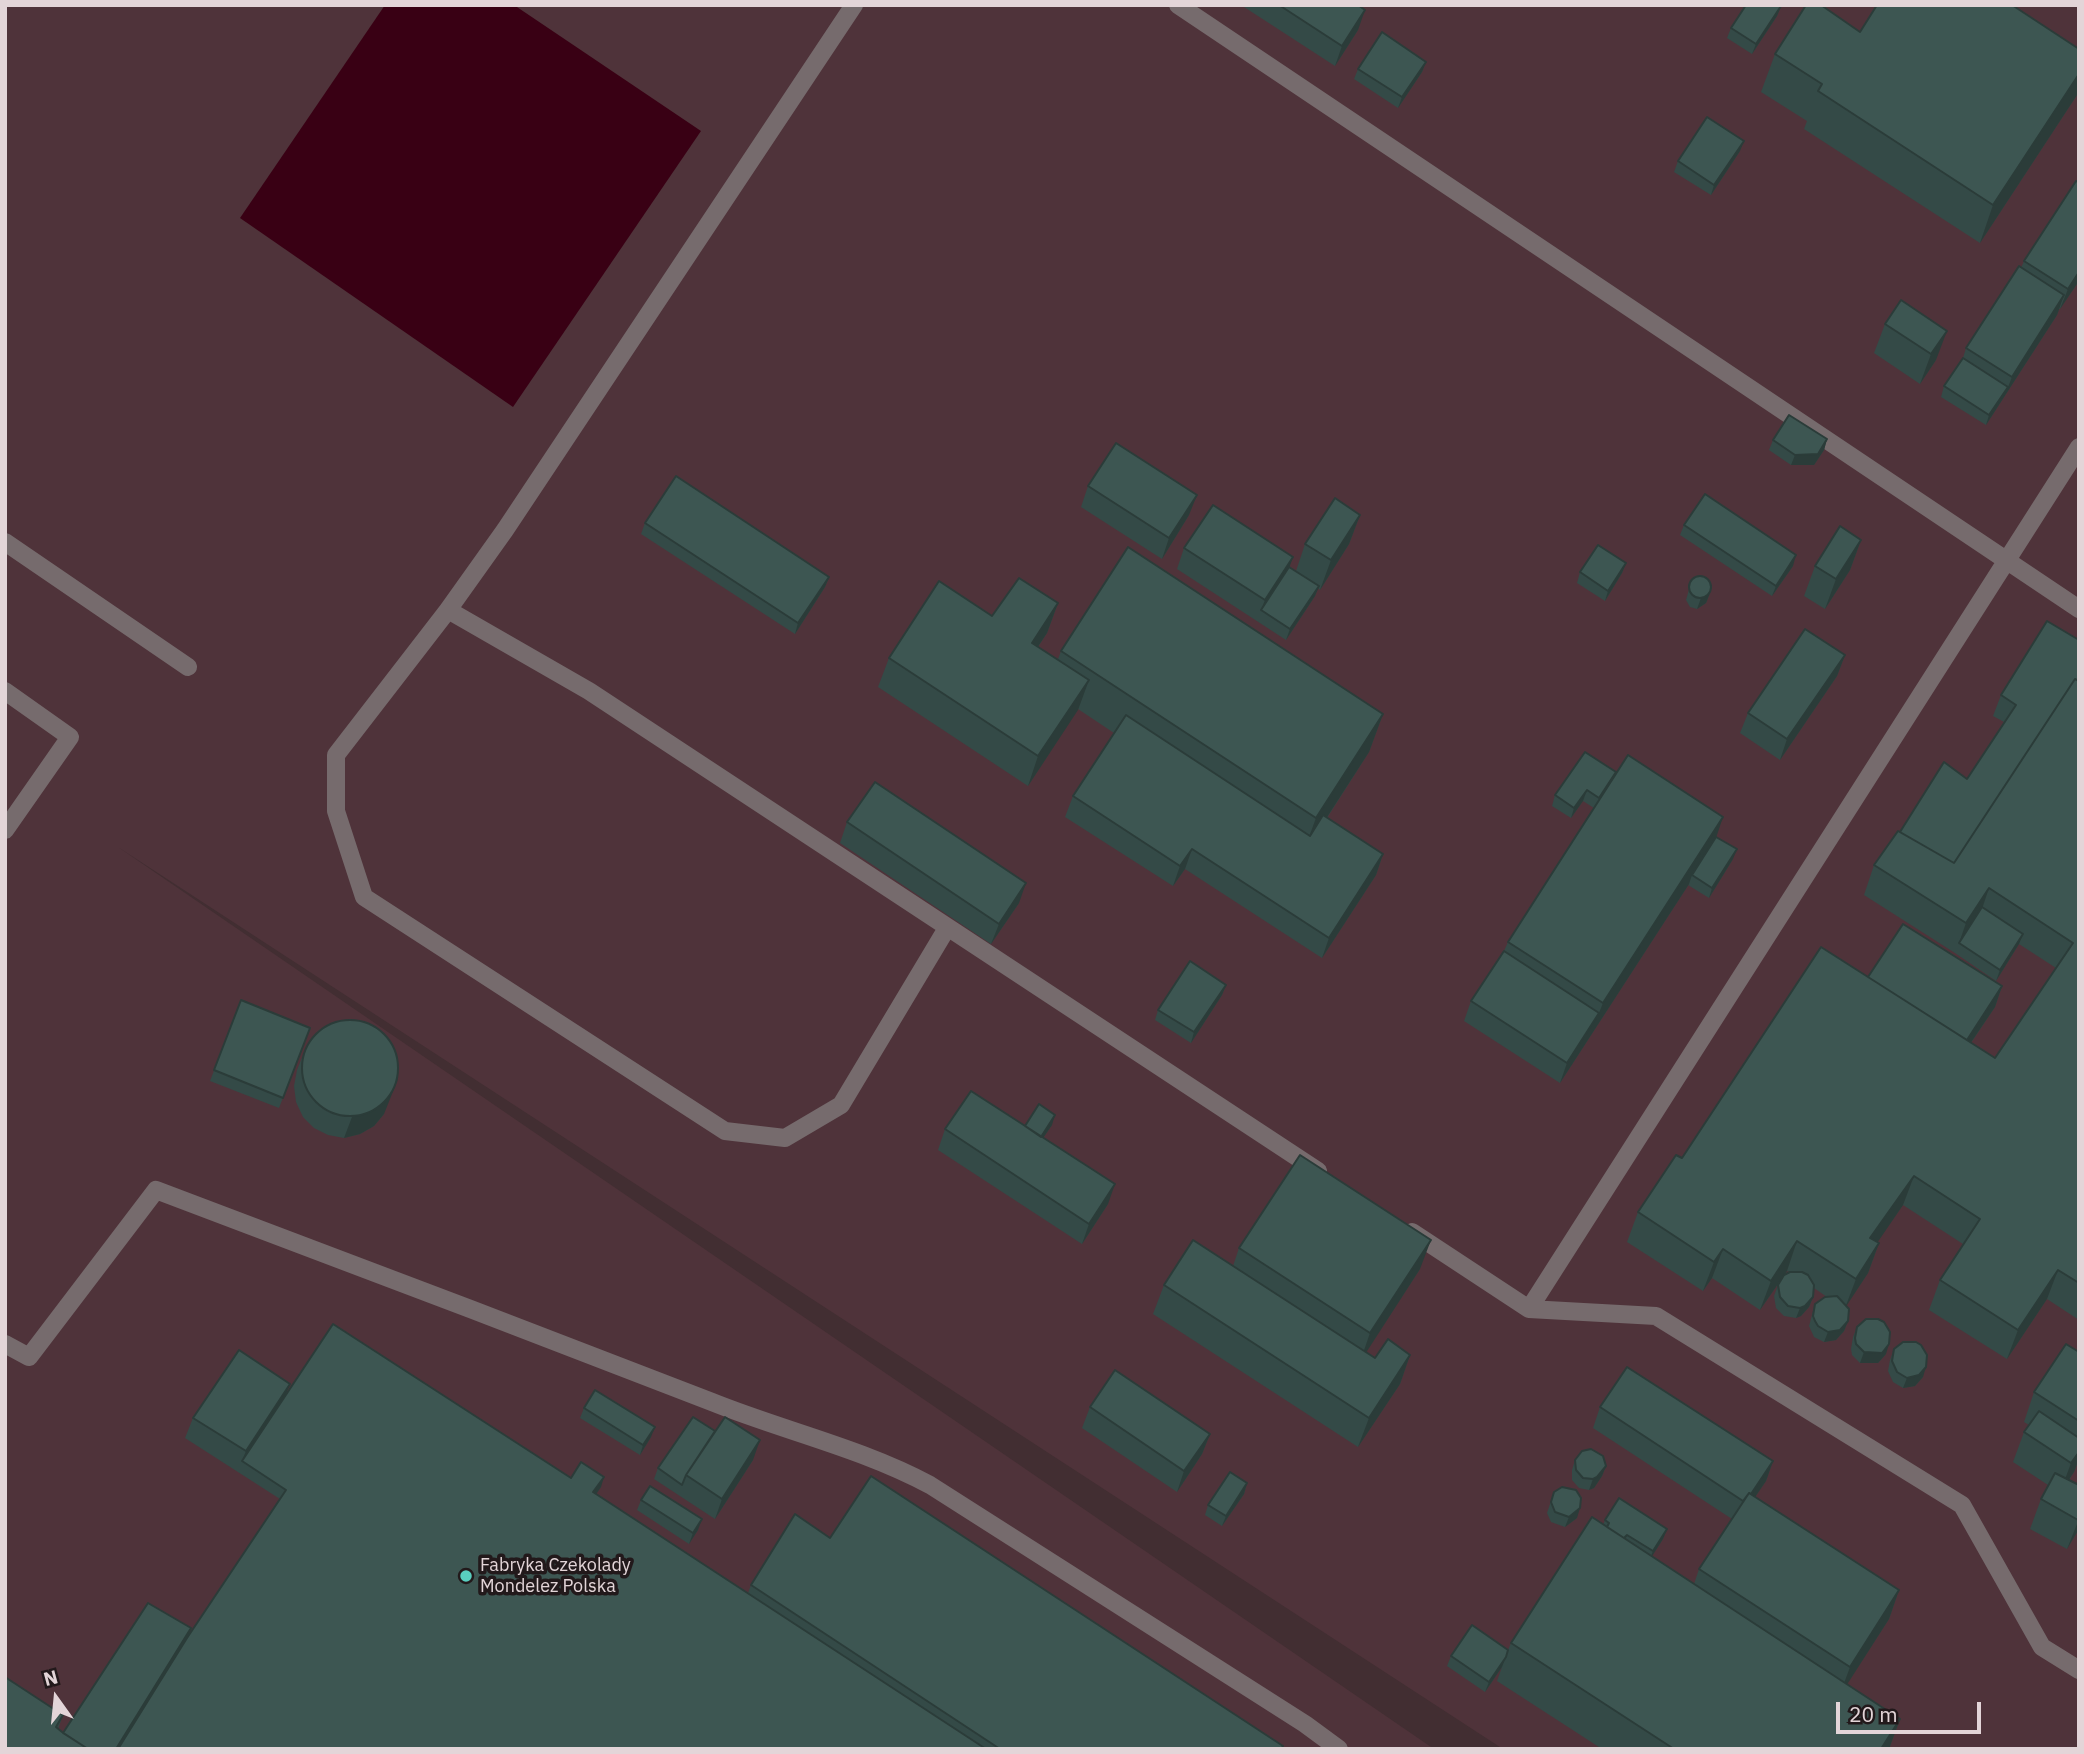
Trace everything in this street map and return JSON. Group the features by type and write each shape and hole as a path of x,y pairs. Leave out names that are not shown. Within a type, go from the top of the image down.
{"lane":[{"path":"854,5 505,530 448,610 335,755 337,811 364,897 725,1131 785,1138 841,1105 947,928"},
{"path":"1178,5 2079,609"},
{"path":"1529,1310 2079,447"},
{"path":"5,542 188,667"},
{"path":"448,610 589,691 1331,1180"},
{"path":"5,691 70,737 5,830"},
{"path":"5,1344 29,1357 156,1190 731,1410 896,1467 930,1485 1294,1716 1339,1749"},
{"path":"1401,1226 1529,1310 1656,1316 1962,1505 2042,1647 2079,1670"}],"shaded area":[{"path":"5,5 2079,5 2079,1749 1503,1749 118,847 1434,1749 5,1749"},
{"path":"385,5 514,5 701,131 513,407 240,218"}],"building":[{"path":"1279,5 1358,5 1365,10 1342,46"},
{"path":"1746,5 1781,6 1756,44 1731,28"},
{"path":"1806,5 1821,5 1860,32 1877,5 2012,5 2079,49 2079,74 1993,205 1818,91 1822,84 1775,54"},
{"path":"1382,32 1426,62 1402,97 1358,69"},
{"path":"1707,117 1744,141 1714,185 1678,161"},
{"path":"2076,181 2079,182 2079,272 2068,289 2024,261"},
{"path":"2019,266 2064,295 2012,377 1966,348"},
{"path":"1901,300 1947,331 1931,354 1885,324"},
{"path":"1963,358 2008,387 1989,415 1944,386"},
{"path":"1789,415 1827,439 1818,454 1795,455 1773,440"},
{"path":"1116,443 1197,495 1169,538 1088,486"},
{"path":"676,476 829,577 798,623 645,523"},
{"path":"1705,494 1796,555 1776,586 1684,525"},
{"path":"1335,498 1360,515 1331,560 1305,544"},
{"path":"1213,505 1293,557 1265,600 1184,548"},
{"path":"1840,526 1861,540 1836,579 1815,566"},
{"path":"1598,545 1626,563 1608,591 1580,572"},
{"path":"1128,547 1383,714 1316,818 1061,651"},
{"path":"1289,567 1319,586 1290,629 1261,610"},
{"path":"1700,576 1708,579 1711,587 1708,595 1700,598 1692,595 1689,587 1692,579"},
{"path":"1019,578 1058,603 1032,643 1089,680 1038,756 889,658 939,581 992,616"},
{"path":"2047,621 2079,640 2079,681 2075,679 1954,863 1900,832 1944,762 1967,779 2016,705 2001,695"},
{"path":"1805,629 1845,655 1787,739 1748,713"},
{"path":"2075,679 2079,681 2079,1283 2058,1270 2018,1330 1940,1280 1980,1219 1914,1176 1870,1238 1879,1243 1856,1279 1797,1241 1771,1281 1723,1249 1714,1262 1638,1212 1676,1155 1682,1158 1821,947 1995,1058 2073,943 1989,888 1966,923 1874,865 1898,831 1954,863"},
{"path":"1126,715 1310,836 1323,815 1383,854 1329,938 1192,849 1180,866 1073,796"},
{"path":"1585,752 1616,772 1599,798 1587,790 1574,808 1555,795"},
{"path":"1628,755 1723,817 1603,1003 1508,942"},
{"path":"875,782 1026,883 999,924 847,822"},
{"path":"1716,837 1737,849 1712,888 1692,875"},
{"path":"1982,907 2023,934 2000,970 1959,943"},
{"path":"1903,924 2002,986 1967,1040 1868,977"},
{"path":"1504,951 1599,1013 1567,1063 1471,1001"},
{"path":"1190,961 1226,985 1194,1032 1158,1010"},
{"path":"241,1000 310,1028 283,1098 214,1070"},
{"path":"341,1020 359,1020 377,1028 390,1041 398,1059 395,1087 377,1108 359,1116 341,1116 323,1108 310,1095 302,1077 302,1059 310,1041 323,1028"},
{"path":"971,1091 1115,1184 1089,1224 945,1129"},
{"path":"1039,1104 1055,1115 1041,1137 1025,1126"},
{"path":"1300,1155 1431,1240 1370,1333 1239,1248"},
{"path":"1193,1240 1375,1358 1388,1339 1410,1355 1369,1418 1164,1285"},
{"path":"1790,1272 1808,1275 1814,1285 1813,1297 1800,1308 1788,1306 1780,1297 1778,1285 1784,1275"},
{"path":"1837,1296 1849,1309 1848,1321 1840,1330 1828,1332 1815,1321 1815,1304 1825,1297"},
{"path":"1866,1319 1884,1322 1890,1332 1889,1344 1882,1353 1864,1352 1856,1344 1857,1327"},
{"name":"Fabryka Czekolady Mondelez Polska","path":"333,1324 571,1478 581,1462 604,1477 593,1492 986,1749 118,1749 187,1638 286,1490 242,1461"},
{"path":"1903,1342 1916,1342 1927,1355 1926,1367 1919,1375 1907,1378 1897,1372 1892,1361 1894,1349"},
{"path":"2066,1344 2079,1352 2079,1421 2034,1392"},
{"path":"239,1350 290,1384 246,1451 193,1418"},
{"path":"1627,1367 1773,1461 1751,1494 1743,1501 1600,1407"},
{"path":"1115,1370 1210,1434 1184,1471 1090,1407"},
{"path":"595,1390 655,1427 643,1445 584,1408"},
{"path":"2039,1411 2079,1438 2079,1452 2071,1463 2024,1432"},
{"path":"693,1417 715,1431 682,1485 658,1468"},
{"path":"725,1417 760,1440 722,1499 686,1475"},
{"path":"1591,1449 1603,1456 1606,1466 1597,1477 1583,1478 1576,1470 1575,1460 1582,1451"},
{"path":"1230,1472 1247,1483 1226,1516 1208,1505"},
{"path":"2055,1473 2079,1485 2078,1520 2041,1499"},
{"path":"871,1476 1283,1746 1281,1749 1000,1749 751,1585 795,1514 830,1538"},
{"path":"650,1486 702,1519 693,1533 641,1500"},
{"path":"1562,1487 1576,1490 1581,1498 1580,1508 1569,1517 1555,1512 1551,1502 1554,1492"},
{"path":"1749,1493 1899,1590 1850,1667 1699,1569"},
{"path":"1619,1498 1667,1529 1653,1551 1627,1535 1624,1538 1607,1527 1609,1523 1605,1520"},
{"path":"1592,1517 1900,1719 1881,1749 1674,1749 1511,1643"},
{"path":"148,1603 191,1628 116,1749 88,1749 63,1733"},
{"path":"1472,1625 1508,1650 1489,1682 1451,1656"},
{"path":"5,1677 63,1715 56,1727 88,1749 5,1749"}],"place":[{"name":"Fabryka Czekolady Mondelez Polska","path":"466,1576"}]}
